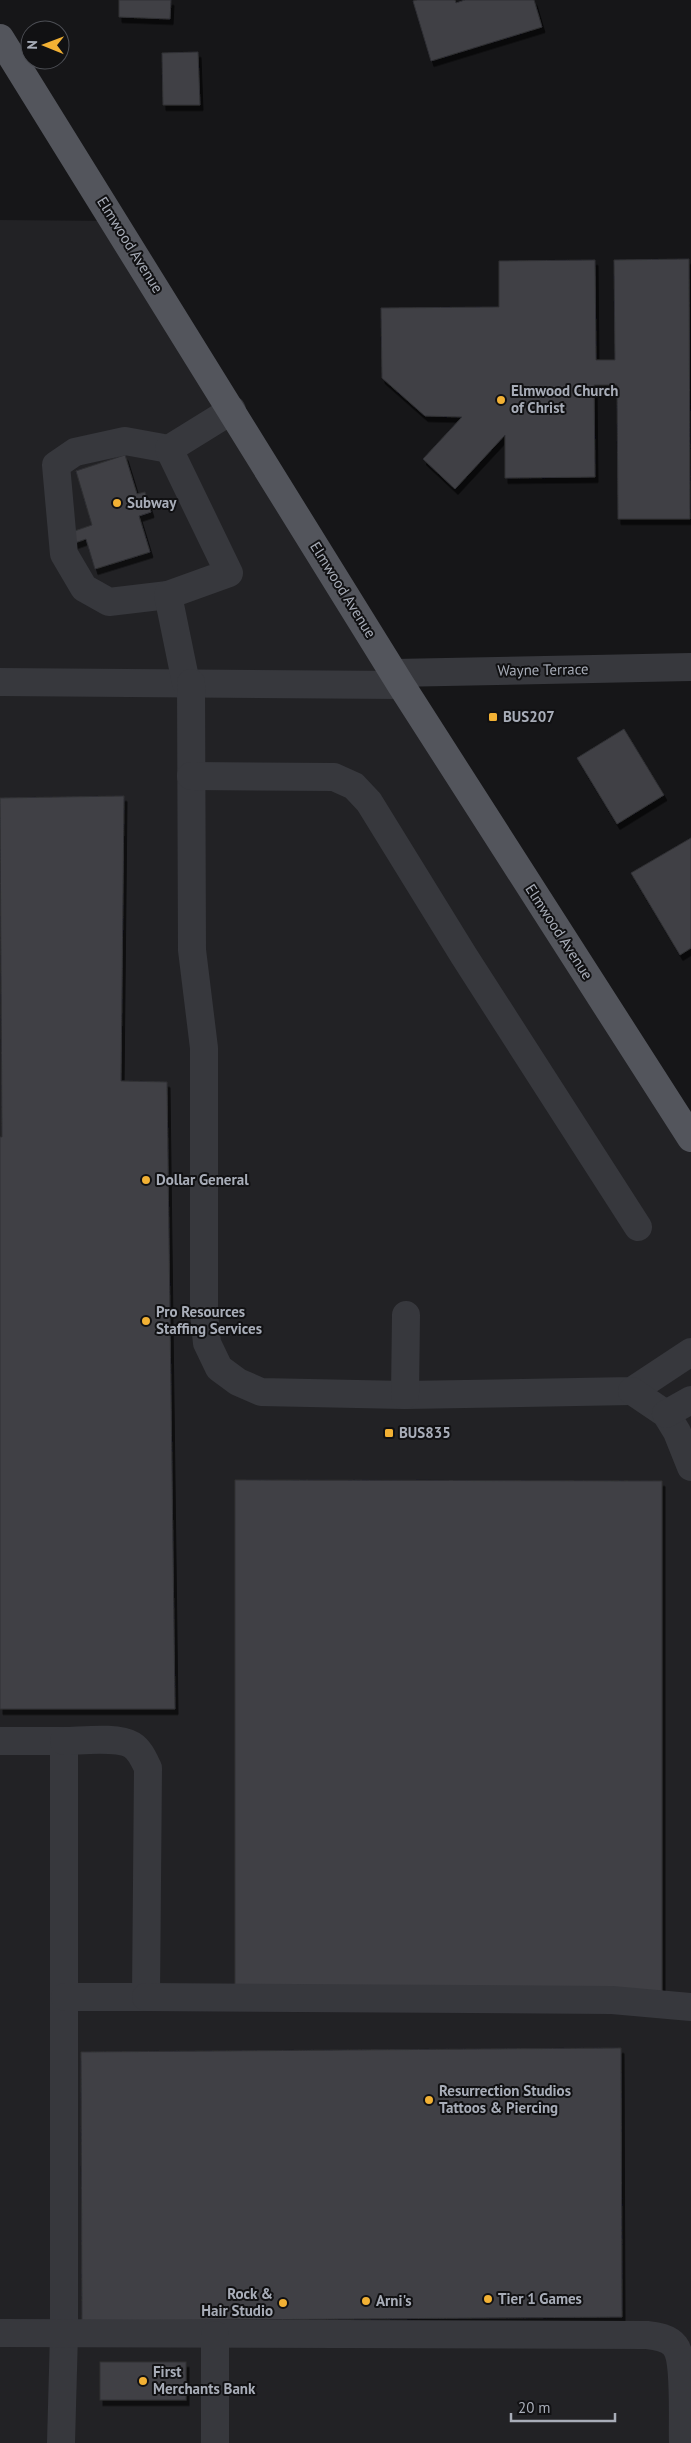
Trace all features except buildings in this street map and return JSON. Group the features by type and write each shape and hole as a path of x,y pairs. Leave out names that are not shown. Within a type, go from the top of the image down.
{"main road":[{"name":"Elmwood Avenue","path":"0,38 398,679 691,1138"}],"street":[{"path":"169,448 229,573 168,595 109,602 84,588 64,554 56,465 75,452 125,441 169,448 232,410"},
{"path":"168,595 188,683 191,776 192,950 204,1048 204,1314 207,1343 219,1368 238,1382 261,1392 405,1394 632,1391 691,1352"},
{"name":"Wayne Terrace","path":"0,682 188,683 398,679 691,667"},
{"path":"191,776 334,777 354,786 369,802 408,868 638,1227"},
{"path":"405,1394 406,1315"},
{"path":"632,1391 666,1414 677,1432 691,1467"},
{"path":"666,1414 691,1400"},
{"path":"0,1740 109,1740 131,1745 142,1756 148,1768 146,1997"},
{"path":"61,2443 64,2334 64,1741"},
{"path":"65,1997 612,2000 691,2007"},
{"path":"0,2333 215,2335 647,2334 662,2337 675,2346 681,2360 683,2443"},
{"path":"215,2335 216,2443"}],"shaded area":[{"path":"0,220 115,221 691,1138 691,2443 0,2443"}],"place":[{"name":"Elmwood Church of Christ","path":"501,400"},
{"name":"Subway","path":"117,503"},
{"name":"BUS207","path":"493,717"},
{"name":"Dollar General","path":"146,1180"},
{"name":"Pro Resources Staffing Services","path":"146,1321"},
{"name":"BUS835","path":"389,1433"},
{"name":"Resurrection Studios Tattoos & Piercing","path":"429,2100"},
{"name":"Tier 1 Games","path":"488,2299"},
{"name":"Arni's","path":"366,2301"},
{"name":"Rock & Hair Studio","path":"283,2303"},
{"name":"First Merchants Bank","path":"143,2381"}]}
